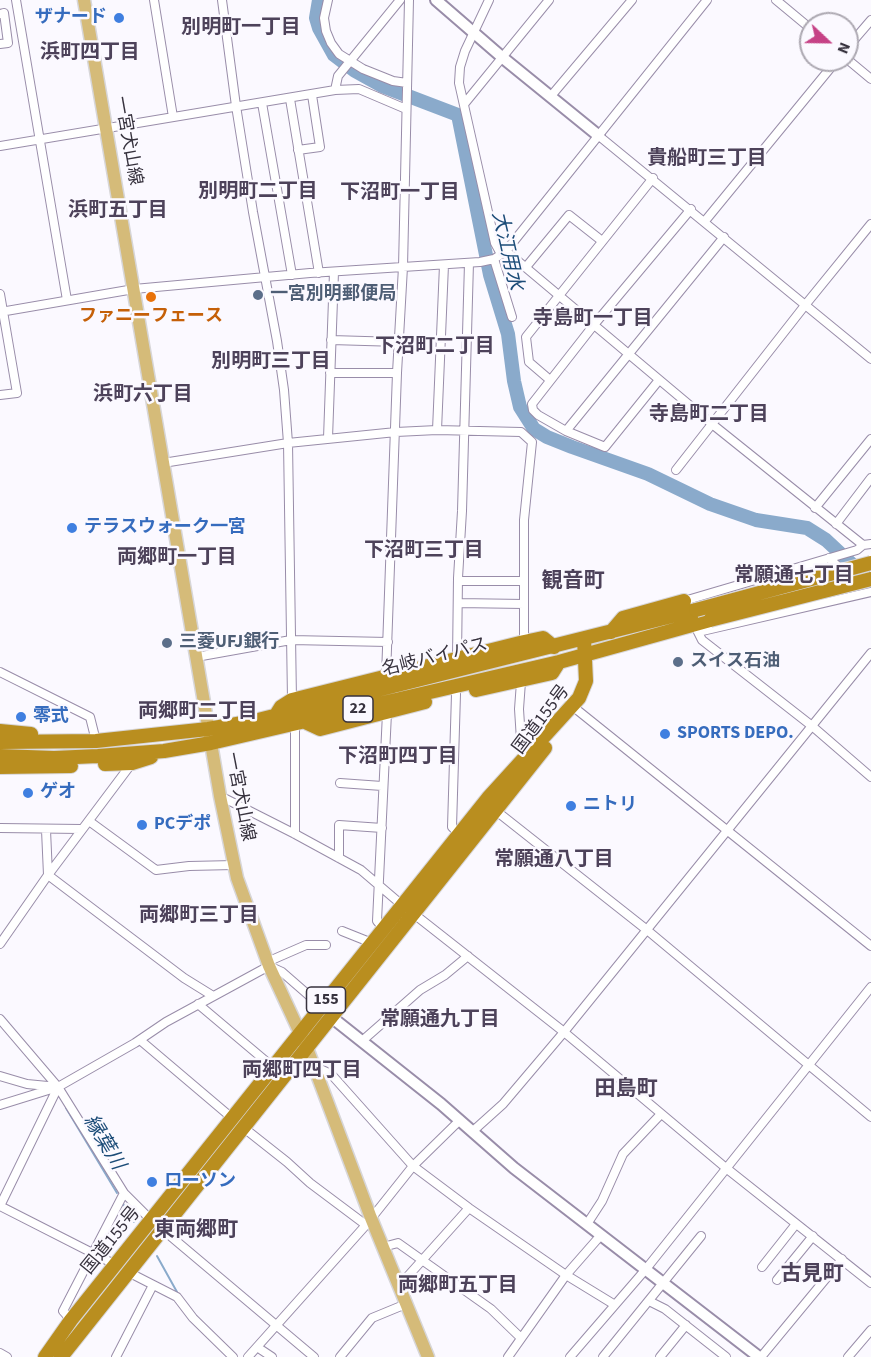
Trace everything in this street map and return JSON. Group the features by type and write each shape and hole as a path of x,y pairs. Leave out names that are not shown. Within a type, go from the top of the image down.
{"highway":[{"name":"名岐バイパス","path":"0,756 54,758 164,751 276,716 554,647 871,563"},
{"name":"名岐バイパス","path":"0,742 209,736 300,723 588,655 711,620 871,579"},
{"name":"22","path":"611,632 623,618 684,601"},
{"path":"684,628 698,632"},
{"name":"22","path":"292,700 543,638 554,647"},
{"name":"国道155号","path":"60,1357 232,1118 274,1068 300,1032 326,1011 414,914 576,709 588,690 591,680 584,639"},
{"name":"国道155号","path":"156,1225 244,1128 307,1048 326,1011 383,928 488,798 579,698 586,681 588,655"},
{"name":"22","path":"300,723 320,729 456,694 521,682 552,674 559,662"},
{"path":"276,716 281,707 292,700"},
{"name":"22","path":"0,732 28,734 54,742"},
{"name":"22","path":"0,767 132,763 164,751"},
{"name":"国道155号","path":"45,1357 71,1320 122,1269"}],"main road":[{"name":"一宮犬山線","path":"84,0 209,736 237,878 268,964 314,1066 368,1221 383,1247 428,1357"}],"street":[{"path":"15,0 67,300"},
{"path":"154,0 174,117"},
{"path":"222,0 253,212 278,341 288,442 292,700"},
{"path":"328,0 324,18 326,31 339,54 350,62 393,81 407,84"},
{"path":"335,90 340,73 400,0"},
{"path":"386,676 403,267 409,0"},
{"path":"436,0 503,58 871,358"},
{"path":"489,0 465,51 460,67 459,83 495,243 815,508 867,545 851,552 684,601"},
{"path":"465,103 549,0"},
{"path":"550,96 632,0"},
{"path":"2,312 134,289 489,260 504,252 707,0"},
{"path":"776,0 799,19"},
{"path":"0,14 4,13 8,43 0,45"},
{"path":"859,34 871,20"},
{"path":"859,69 871,79"},
{"path":"705,221 827,72"},
{"path":"0,146 236,106 312,96 335,90 359,90 406,105"},
{"path":"298,150 320,147 312,96"},
{"path":"290,99 319,273"},
{"path":"262,103 292,275"},
{"path":"550,380 529,362 526,337 653,178"},
{"path":"659,380 605,447 566,432 538,416 533,410 532,404 550,380 691,209"},
{"path":"526,267 569,215 602,241"},
{"path":"676,471 871,224"},
{"path":"566,432 724,237"},
{"path":"489,260 512,317"},
{"path":"457,659 469,263"},
{"path":"438,430 444,265"},
{"path":"328,438 334,272"},
{"path":"0,294 16,393 0,395"},
{"path":"332,339 399,342"},
{"path":"330,373 397,374"},
{"path":"163,463 288,442 396,432 438,430 521,432 532,441 524,520 524,642"},
{"path":"815,508 871,439"},
{"path":"836,524 871,478"},
{"path":"832,557 868,593"},
{"path":"458,581 524,581"},
{"path":"868,593 698,632 702,640 812,726 871,777"},
{"path":"458,603 524,604"},
{"path":"196,657 291,640 388,642"},
{"path":"473,1131 503,1104 564,1032 871,653"},
{"path":"0,672 90,717 96,741"},
{"path":"521,682 519,709 521,740 530,752"},
{"path":"456,694 452,827 459,834"},
{"path":"576,709 871,946"},
{"path":"383,928 377,921 387,713"},
{"path":"295,834 300,723"},
{"path":"0,942 132,763"},
{"path":"340,783 382,786"},
{"path":"220,796 361,870 402,905"},
{"path":"495,810 647,930 808,1067 871,1117"},
{"path":"88,821 156,870 189,866 234,865"},
{"path":"339,858 339,825 382,828"},
{"path":"0,828 81,830"},
{"path":"46,830 48,874 184,978 213,996"},
{"path":"414,914 564,1032 726,1168 871,1283"},
{"path":"342,931 372,943"},
{"path":"0,1105 58,1087 268,964 306,945 326,945"},
{"path":"362,1041 420,990 445,975 468,956"},
{"path":"268,964 282,972 362,1041 460,1120 514,1168 760,1357 842,1259"},
{"path":"570,1357 646,1269 871,987"},
{"path":"198,1004 274,1068"},
{"path":"0,1019 58,1087 124,1193 156,1225 314,1357"},
{"path":"140,1040 232,1118"},
{"path":"314,1066 331,1074 413,1166 566,1275 615,1305"},
{"path":"0,1076 27,1084 58,1087"},
{"path":"58,1087 0,1206 177,1297 193,1318 233,1357"},
{"path":"587,1224 602,1201 623,1154 661,1114"},
{"path":"248,1357 368,1221 413,1166 460,1120"},
{"path":"244,1128 310,1183 368,1221"},
{"path":"71,1320 63,1311 124,1193"},
{"path":"399,1286 469,1208"},
{"path":"762,1266 796,1224"},
{"path":"508,1357 566,1275 601,1235"},
{"path":"603,1357 701,1236"},
{"path":"777,1280 813,1236"},
{"path":"383,1247 399,1243 491,1309 521,1338"},
{"path":"116,1357 153,1285"},
{"path":"649,1301 665,1309 725,1357"},
{"path":"339,1357 372,1318 406,1304"},
{"path":"660,1357 686,1325"},
{"path":"848,1357 871,1330"},
{"path":"257,1347 272,1357"},
{"path":"0,1353 7,1357"}],"waterway":[{"name":"大江用水","path":"319,0 316,18 334,55 355,71 382,86 458,115 490,275 508,334 520,407 534,429 572,447 648,474 710,504 756,520 807,528 826,540 871,582"},
{"name":"縁葉川","path":"66,1108 117,1193"},
{"name":"縁葉川","path":"122,1202 134,1222"},
{"name":"縁葉川","path":"157,1256 177,1292"}],"place":[{"name":"ザナード","path":"119,18"},
{"name":"一宮別明郵便局","path":"258,295"},
{"name":"ファニーフェース","path":"151,297"},
{"name":"テラスウォーク一宮","path":"72,528"},
{"name":"三菱UFJ銀行","path":"167,643"},
{"name":"スイス石油","path":"678,662"},
{"name":"零式","path":"21,717"},
{"name":"SPORTS DEPO.","path":"665,734"},
{"name":"ゲオ","path":"28,793"},
{"name":"ニトリ","path":"571,806"},
{"name":"PCデポ","path":"142,825"},
{"name":"ローソン","path":"152,1182"}],"district":[{"name":"別明町一丁目","path":"241,29"},
{"name":"浜町四丁目","path":"90,54"},
{"name":"貴船町三丁目","path":"707,160"},
{"name":"別明町二丁目","path":"258,193"},
{"name":"下沼町一丁目","path":"400,194"},
{"name":"浜町五丁目","path":"118,212"},
{"name":"寺島町一丁目","path":"593,320"},
{"name":"下沼町二丁目","path":"435,348"},
{"name":"別明町三丁目","path":"271,363"},
{"name":"浜町六丁目","path":"143,396"},
{"name":"寺島町二丁目","path":"709,416"},
{"name":"下沼町三丁目","path":"424,552"},
{"name":"両郷町一丁目","path":"177,559"},
{"name":"常願通七丁目","path":"794,577"},
{"name":"観音町","path":"573,582"},
{"name":"両郷町二丁目","path":"198,713"},
{"name":"下沼町四丁目","path":"398,758"},
{"name":"常願通八丁目","path":"554,861"},
{"name":"両郷町三丁目","path":"199,917"},
{"name":"常願通九丁目","path":"440,1021"},
{"name":"両郷町四丁目","path":"302,1072"},
{"name":"田島町","path":"626,1090"},
{"name":"東両郷町","path":"196,1231"},
{"name":"古見町","path":"812,1275"},
{"name":"両郷町五丁目","path":"458,1287"}]}
